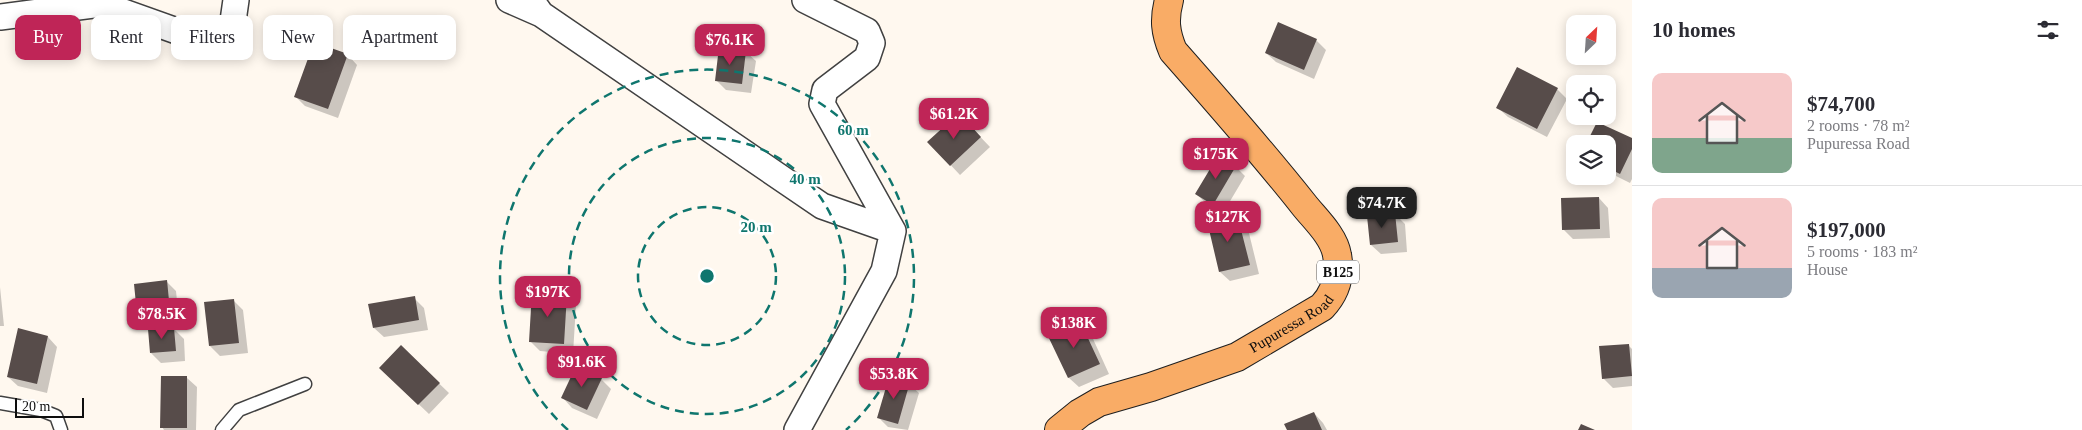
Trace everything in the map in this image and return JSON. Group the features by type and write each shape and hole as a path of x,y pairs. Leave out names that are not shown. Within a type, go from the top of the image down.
{"main road":[{"name":"Pupuressa Road","path":"1061,429 1099,402 1151,387 1237,357 1322,307 1333,296 1338,278 1337,254 1328,236 1271,163 1173,51 1166,32 1165,17 1169,0"}],"street":[{"path":"0,17 102,4 216,45 231,35 236,0"},
{"path":"509,0 520,7 536,7 822,206 893,231"},
{"path":"797,430 884,271 893,231 822,104 825,90 867,58 872,43 867,31 806,0"}],"lane":[{"path":"222,430 239,410 305,384"},
{"path":"0,403 56,416 61,430"}],"building":[{"path":"1278,22 1317,39 1304,70 1265,53"},
{"path":"719,47 746,51 742,84 715,81"},
{"path":"333,49 343,52 343,60 346,60 328,109 294,97 307,60 333,60"},
{"path":"1517,67 1558,88 1537,129 1496,108"},
{"path":"959,113 981,137 950,166 927,142"},
{"path":"1596,125 1604,125 1632,138 1632,149 1620,174 1616,172 1616,135 1590,135"},
{"path":"1219,154 1236,166 1213,205 1195,194"},
{"path":"1599,197 1600,229 1562,230 1561,198"},
{"path":"1395,213 1398,242 1370,245 1367,216"},
{"path":"1237,214 1250,265 1219,272 1207,221"},
{"path":"167,280 170,311 137,314 134,284"},
{"path":"532,291 567,294 564,344 529,342"},
{"path":"415,296 419,320 373,328 368,304"},
{"path":"234,299 239,343 209,346 204,302"},
{"path":"1079,319 1100,364 1068,378 1047,334"},
{"path":"18,328 48,336 37,384 7,377"},
{"path":"174,328 176,351 150,353 148,329"},
{"path":"1629,344 1632,376 1602,379 1599,346"},
{"path":"401,345 440,383 418,405 379,368"},
{"path":"576,366 602,378 587,410 561,398"},
{"path":"161,376 187,376 187,428 160,428"},
{"path":"889,377 910,382 898,424 877,418"},
{"path":"1314,412 1322,430 1287,430 1284,424"},
{"path":"1581,424 1595,430 1578,430"}]}
